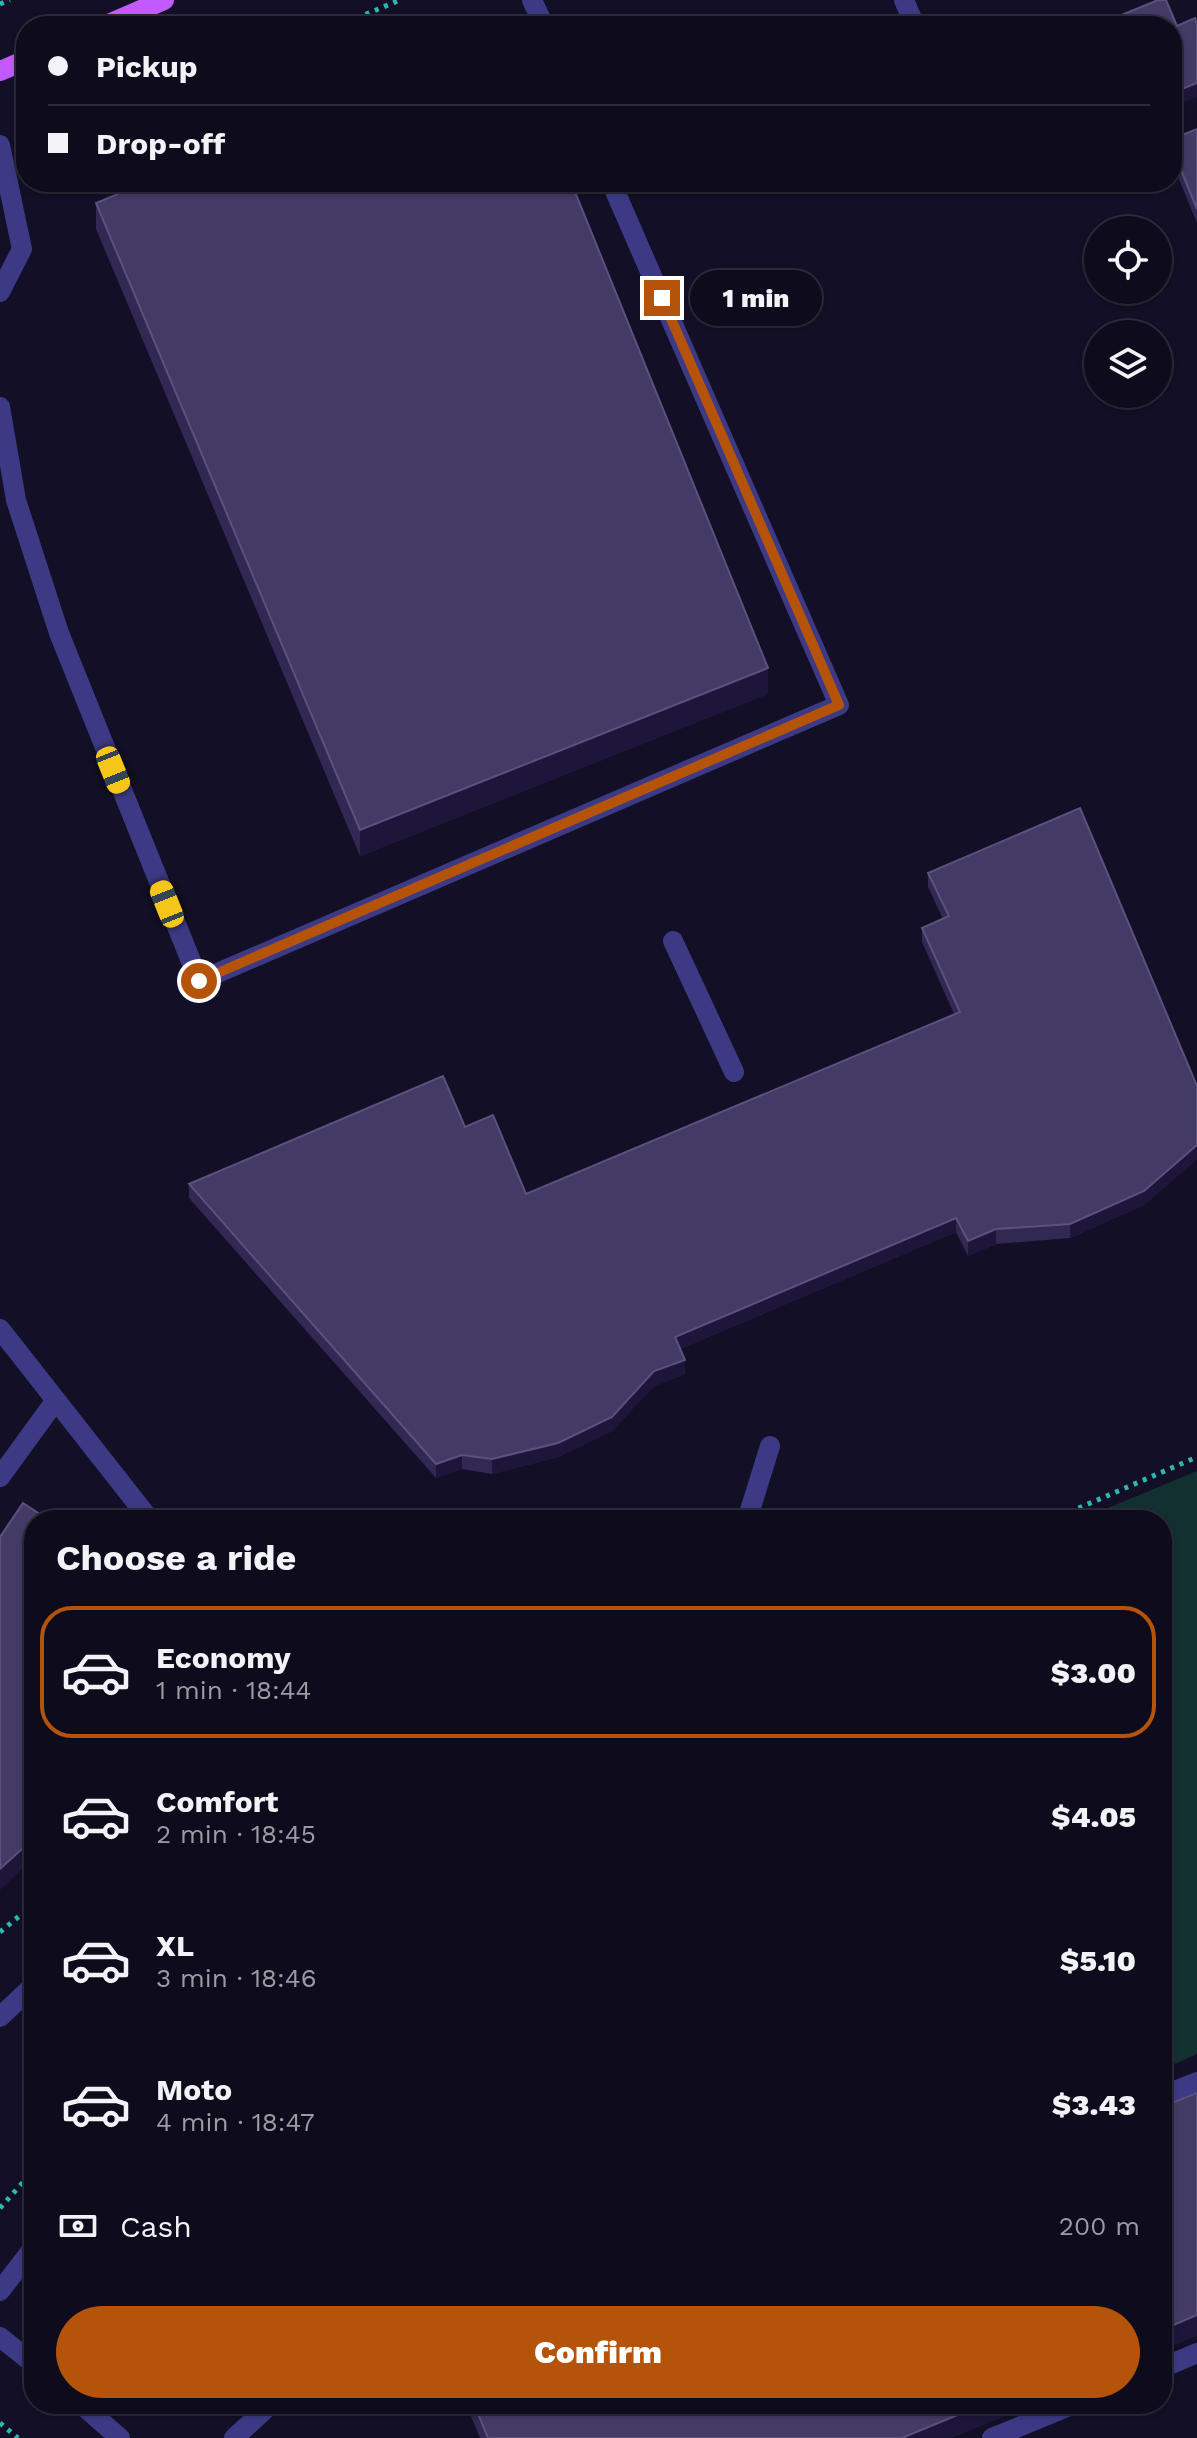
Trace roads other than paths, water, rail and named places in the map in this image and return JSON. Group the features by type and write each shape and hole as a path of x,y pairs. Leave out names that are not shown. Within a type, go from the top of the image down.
{"main road":[{"path":"127,16 164,0"}],"street":[{"path":"0,145 22,249 0,292"},
{"path":"0,407 16,500 59,633 199,981 839,705 615,192"},
{"path":"673,941 734,1072"},
{"path":"0,1329 142,1510"},
{"path":"0,1477 56,1400"},
{"path":"750,1510 770,1446"},
{"path":"0,2017 24,1994"},
{"path":"1172,2092 1197,2082"},
{"path":"0,2291 24,2260"},
{"path":"0,2337 24,2356"},
{"path":"1172,2364 1197,2353"},
{"path":"92,2414 120,2438"},
{"path":"234,2438 260,2414"},
{"path":"992,2438 1050,2414"}]}
